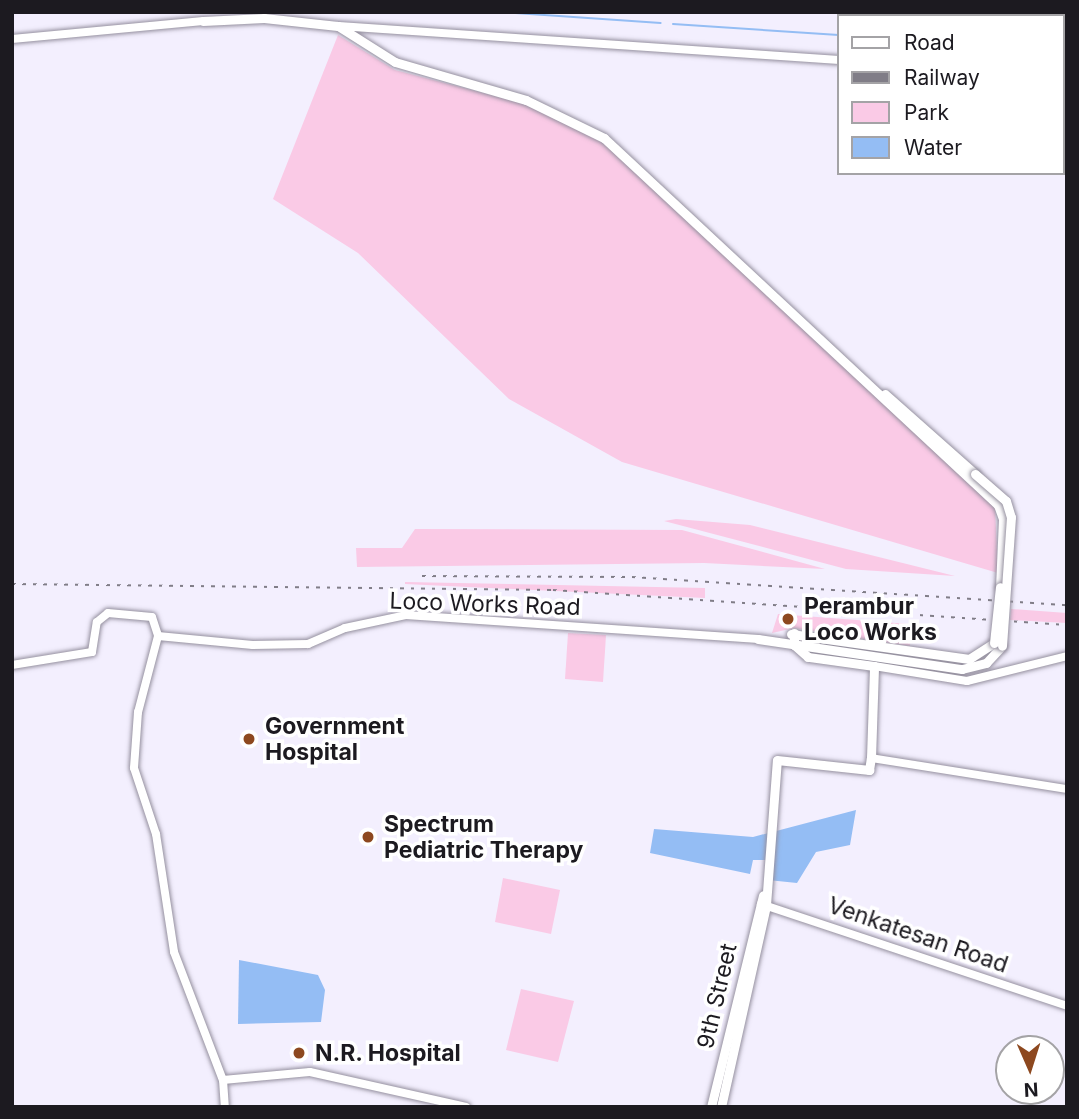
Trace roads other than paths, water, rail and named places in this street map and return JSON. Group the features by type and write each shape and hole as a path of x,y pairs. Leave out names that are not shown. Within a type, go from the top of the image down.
{"main road":[{"path":"203,21 214,12"},
{"path":"203,21 260,15 338,26 395,62 526,100 604,138 875,388 1002,513 998,645"},
{"path":"758,639 791,637 962,669 986,663 998,645 1011,517 1006,501 875,388"},
{"path":"791,637 808,657 874,666 871,758"},
{"name":"9th Street","path":"721,1107 762,901 777,760 869,770 871,758"},
{"name":"9th Street","path":"711,1107 762,901"}],"street":[{"path":"12,40 203,21"},
{"path":"338,26 838,60"},
{"path":"12,665 92,652 97,622 108,613 152,617 158,636 138,712 134,768 156,834 174,952 223,1080 225,1107"},
{"name":"Loco Works Road","path":"158,636 308,644 345,628 407,615 758,639"},
{"path":"874,666 967,681 1067,656"},
{"path":"871,758 1067,789"},
{"name":"Venkatesan Road","path":"762,901 1067,1006"},
{"path":"223,1080 310,1072 466,1107"}],"water":[{"path":"856,810 850,845 816,852 797,883 768,880 770,860 753,860 750,874 650,853 654,829 753,837"},
{"path":"239,960 318,975 325,990 321,1022 238,1024"}],"waterway":[{"path":"499,12 661,23"},
{"path":"673,24 838,35"}],"railway":[{"path":"422,576 632,577 1067,605"},
{"path":"12,584 553,590 1067,625"}],"place":[{"name":"Perambur Loco Works","path":"788,619"},
{"name":"Government Hospital","path":"249,739"},
{"name":"Spectrum Pediatric Therapy","path":"368,837"},
{"name":"N.R. Hospital","path":"299,1053"}]}
